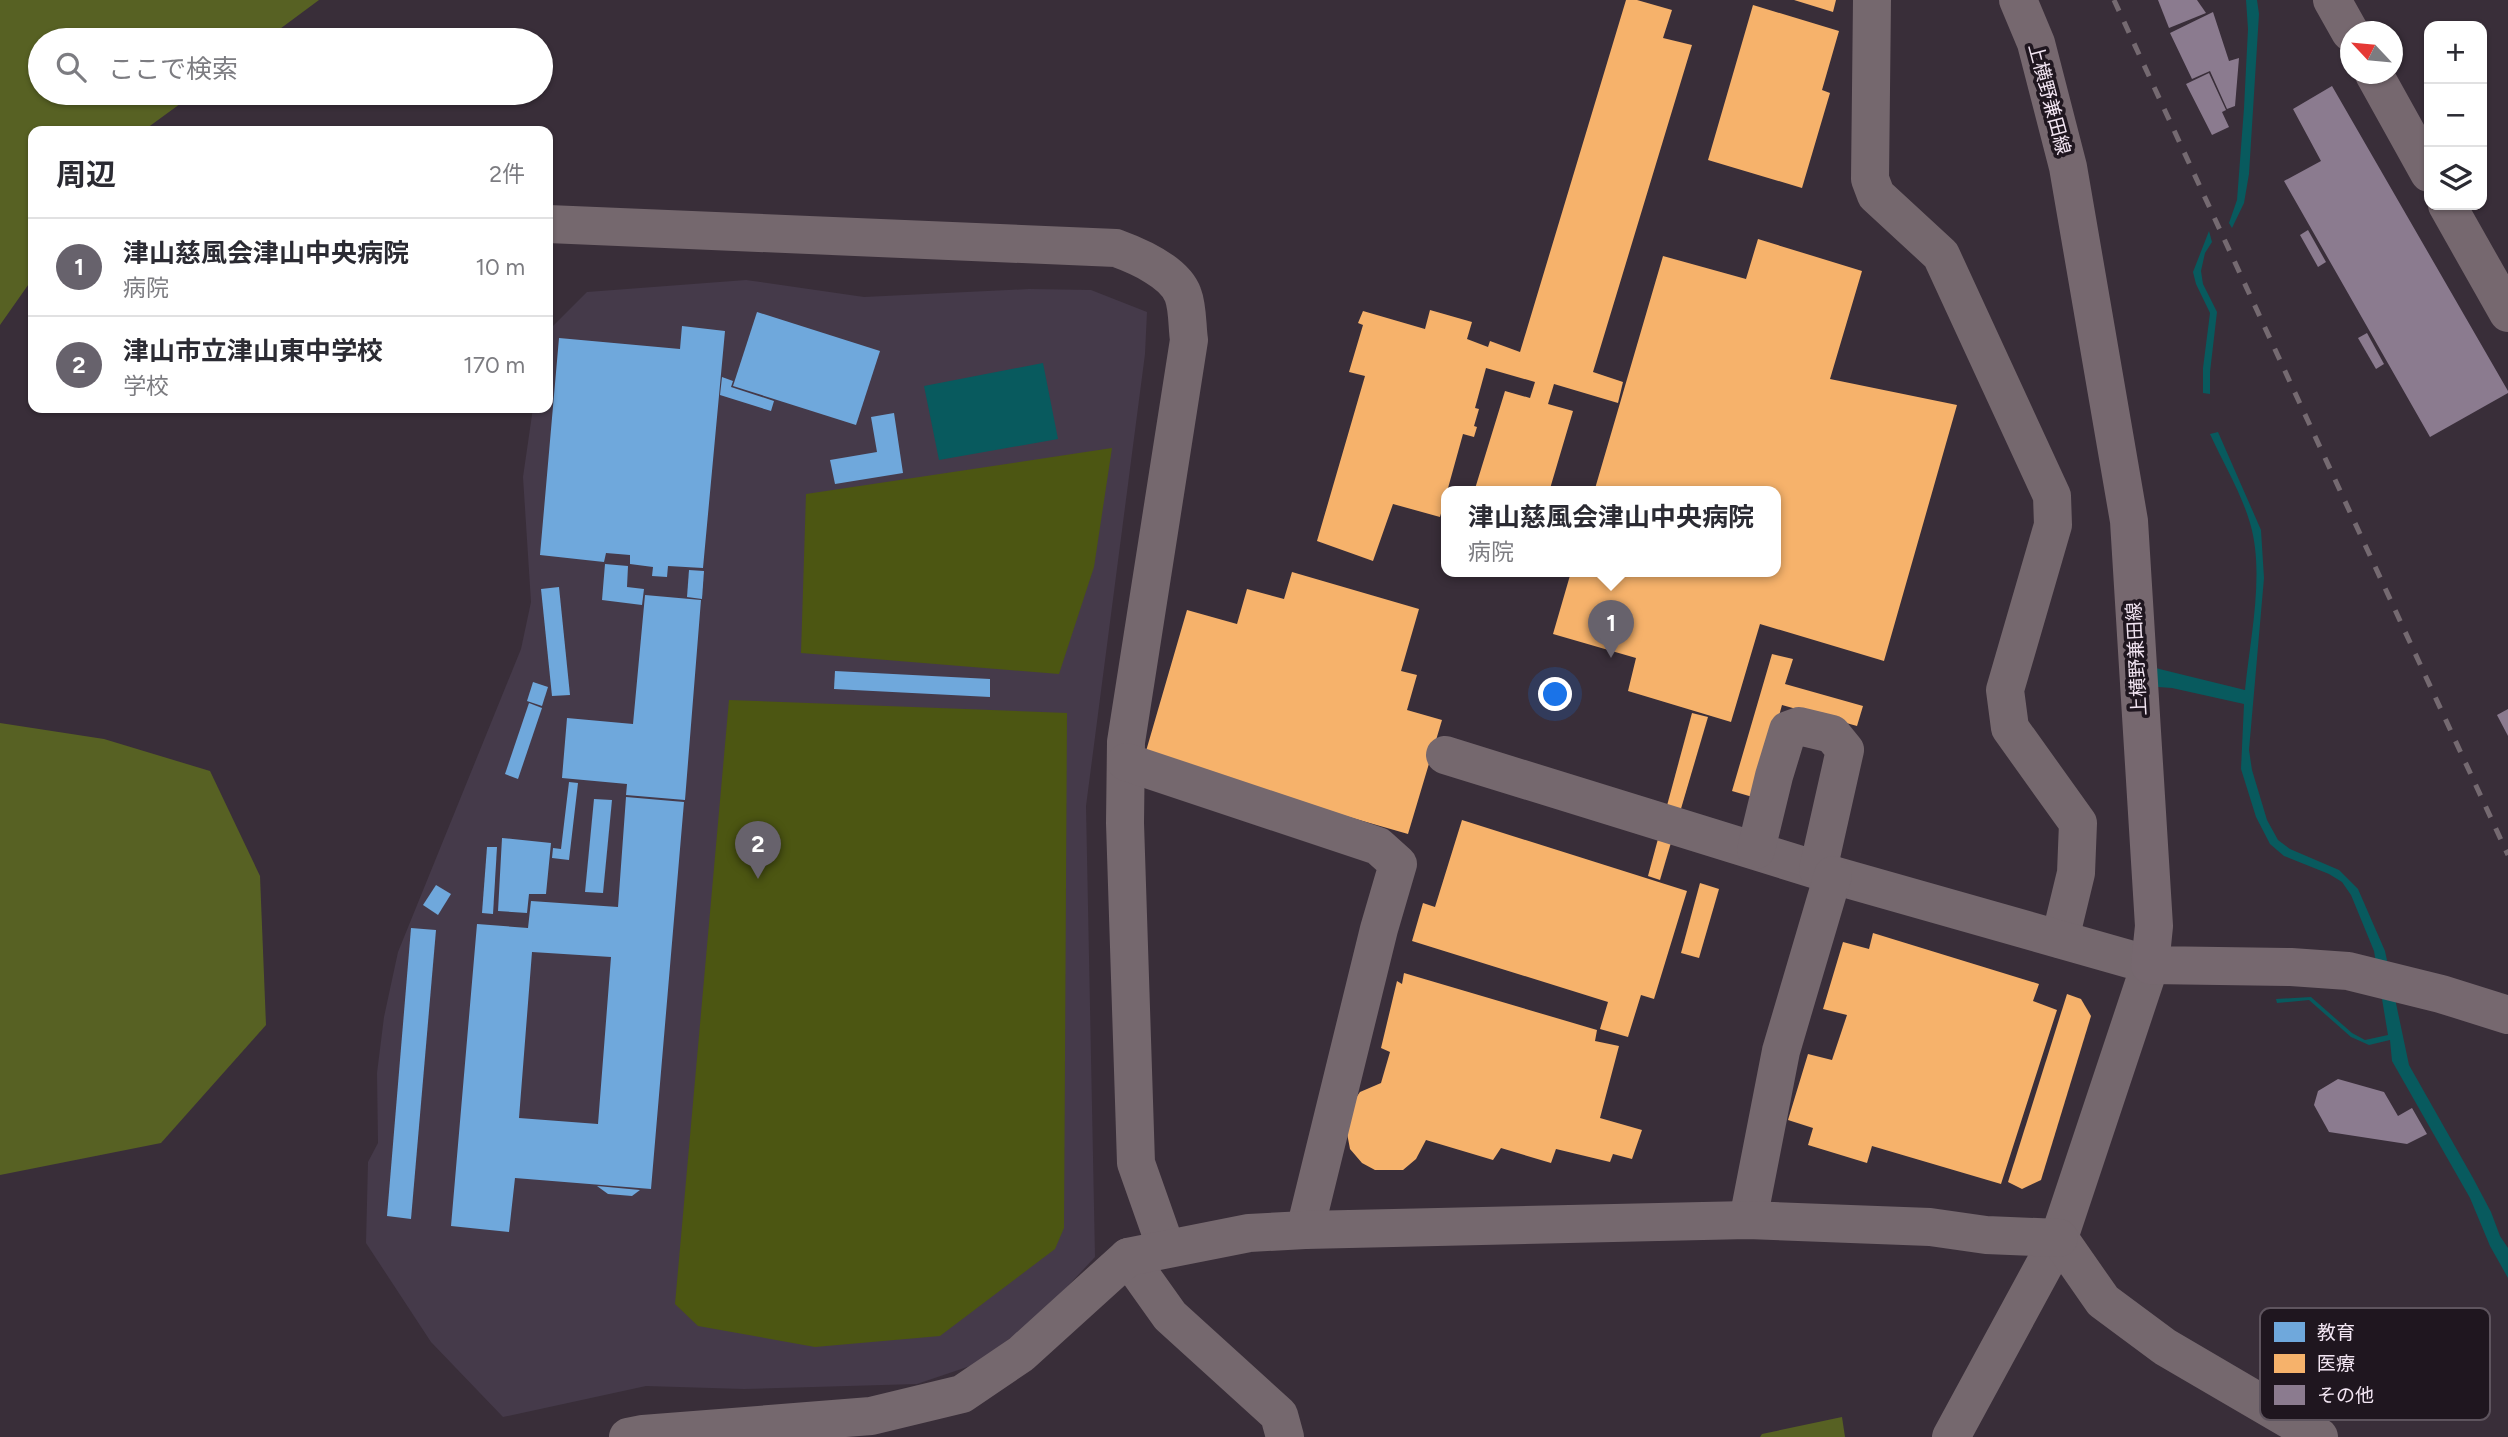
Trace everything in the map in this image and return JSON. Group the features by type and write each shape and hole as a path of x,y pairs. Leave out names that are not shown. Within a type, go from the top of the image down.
{"main road":[{"name":"上横野兼田線","path":"2018,0 2036,43 2068,167 2129,521 2154,926 2150,965"},
{"path":"2332,0 2344,21"},
{"path":"2380,84 2424,164"},
{"path":"2450,210 2508,313"},
{"path":"2150,965 2291,967 2348,971 2441,994 2508,1015"}],"street":[{"path":"1872,0 1870,179 1876,195 1941,255 2052,495 2053,525 2005,690 2010,729 2078,823 2076,873 2060,939"},
{"path":"553,224 1116,248 1143,258 1166,274 1183,294 1189,340 1126,742 1125,823 1136,1163 1166,1248"},
{"path":"1748,1220 1781,1051 1826,872 1844,750 1832,734 1798,726 1788,730 1756,850"},
{"path":"1445,755 1826,872 2150,965 2059,1238 1951,1437"},
{"path":"1126,762 1378,846 1398,864 1376,942 1305,1230"},
{"path":"628,1437 871,1416 962,1394 1021,1354 1128,1257 1249,1233 1748,1220 1930,1227 1986,1234 2059,1238"},
{"path":"2059,1238 2103,1301 2165,1347 2260,1403"},
{"path":"1128,1257 1170,1316 1279,1415 1285,1437"},
{"path":"2290,1420 2319,1437"}],"shaded area":[{"path":"746,280 864,297 1029,289 1091,290 1147,312 1145,354 1086,806 1095,1257 1036,1320 973,1365 917,1384 744,1389 646,1386 503,1417 431,1342 366,1243 368,1162 378,1143 377,1073 384,1017 398,952 521,649 531,602 523,477 532,413 553,413 553,326 587,292"}],"green space":[{"path":"0,0 319,0 281,28 28,28 28,105 179,105 150,126 28,126 28,285 0,325"},
{"path":"1112,448 1094,567 1059,674 801,653 806,494"},
{"path":"729,700 1067,713 1064,1228 1055,1249 940,1336 815,1347 698,1326 675,1304"},
{"path":"0,723 104,739 210,771 260,876 266,1025 161,1143 0,1175"},
{"path":"1842,1417 1845,1437 1760,1437 1762,1434"}],"water":[{"path":"2246,0 2257,0 2259,14 2249,174 2244,203 2232,228 2229,223 2237,200 2244,108 2248,29"},
{"path":"2209,231 2212,242 2205,253 2201,271 2203,284 2217,312 2210,394 2203,393 2203,368 2210,313 2193,272"},
{"path":"1043,363 1058,439 939,460 924,386"},
{"path":"2218,432 2261,530 2264,578 2249,750 2267,820 2278,840 2290,849 2339,870 2358,889 2385,951 2409,1065 2473,1178 2508,1248 2508,1278 2490,1246 2470,1198 2392,1061 2390,1040 2369,1045 2351,1037 2309,1000 2277,1003 2276,999 2311,997 2352,1033 2365,1040 2388,1035 2374,951 2351,895 2342,882 2329,874 2284,856 2270,844 2256,817 2241,769 2244,704 2172,688 2131,685 2135,663 2245,690 2255,606 2254,542 2242,500 2210,434"}],"building: 教育":[{"path":"757,312 880,351 856,425 733,386"},
{"path":"682,326 725,331 703,568 668,566 667,577 652,576 653,567 630,564 630,555 606,553 604,562 540,555 559,338 680,349"},
{"path":"722,377 733,381 731,387 774,401 771,411 720,395"},
{"path":"894,413 903,473 835,484 830,460 877,452 871,417"},
{"path":"605,564 628,566 627,587 644,589 642,605 602,600"},
{"path":"689,570 704,571 702,599 687,597"},
{"path":"559,587 570,695 552,696 541,589"},
{"path":"645,595 701,600 685,800 626,795 627,784 562,778 567,718 633,724"},
{"path":"835,671 990,679 990,697 834,689"},
{"path":"533,682 548,687 542,706 527,701"},
{"path":"529,703 542,708 518,779 505,774"},
{"path":"569,782 578,783 569,860 552,858 553,848 561,849"},
{"path":"626,797 684,802 651,1189 515,1178 509,1232 451,1226 477,924 528,928 531,901 618,907","holes":["532,952 611,957 598,1124 519,1118"]},
{"path":"594,799 612,800 603,893 585,892"},
{"path":"502,838 551,843 546,894 529,894 527,913 498,911"},
{"path":"487,847 497,847 493,914 482,913"},
{"path":"436,885 451,894 438,915 423,905"},
{"path":"411,928 436,930 411,1219 387,1216"},
{"path":"597,1186 640,1190 632,1196 608,1194"}],"building: 医療":[{"path":"1626,0 1637,0 1672,10 1663,38 1692,45 1593,372 1623,382 1618,403 1554,384 1548,404 1573,411 1551,486 1476,486 1505,391 1530,398 1535,382 1486,368 1475,408 1479,409 1474,437 1463,434 1449,486 1441,486 1440,517 1393,504 1373,561 1317,541 1365,376 1349,372 1363,325 1358,323 1363,311 1425,329 1430,310 1472,322 1467,339 1488,347 1490,341 1520,352"},
{"path":"1794,0 1836,0 1833,12"},
{"path":"1753,5 1839,31 1822,90 1830,93 1802,188 1708,160"},
{"path":"1758,239 1862,271 1830,379 1957,405 1884,661 1760,624 1731,722 1628,691 1636,658 1553,634 1570,577 1781,577 1781,486 1596,486 1663,256 1746,279"},
{"path":"1292,572 1419,609 1401,671 1417,675 1407,710 1442,720 1408,834 1144,758 1187,610 1237,624 1247,589 1284,599"},
{"path":"1772,654 1793,659 1785,684 1863,706 1857,726 1782,705 1756,798 1732,791"},
{"path":"1692,713 1708,717 1660,880 1648,876"},
{"path":"1462,820 1687,891 1654,999 1641,995 1628,1037 1600,1029 1608,1002 1412,941 1423,903 1435,907"},
{"path":"1700,883 1719,889 1699,958 1681,953"},
{"path":"1873,933 2039,984 2033,1001 2057,1010 2001,1184 1872,1146 1867,1163 1808,1145 1813,1128 1788,1120 1808,1054 1832,1060 1847,1015 1823,1009 1843,942 1869,949"},
{"path":"1404,973 1597,1030 1595,1041 1619,1046 1600,1118 1642,1130 1632,1159 1613,1154 1610,1162 1556,1149 1551,1163 1501,1148 1493,1160 1426,1140 1416,1159 1403,1170 1375,1170 1362,1163 1350,1149 1346,1128 1351,1105 1360,1092 1381,1083 1390,1052 1381,1048 1397,981 1402,984"},
{"path":"2067,994 2081,999 2091,1016 2041,1180 2022,1189 2008,1182"}],"building: その他":[{"path":"2158,0 2197,0 2206,13 2169,28"},
{"path":"2213,12 2229,61 2239,58 2235,106 2227,109 2210,71 2192,79 2170,33"},
{"path":"2209,73 2226,110 2222,112 2229,127 2212,135 2186,84"},
{"path":"2332,86 2508,391 2430,437 2284,181 2321,161 2293,109"},
{"path":"2308,230 2326,262 2318,267 2300,235"},
{"path":"2367,333 2384,364 2376,369 2358,338"},
{"path":"2508,709 2508,736 2497,715"},
{"path":"2338,1079 2384,1092 2398,1116 2412,1108 2427,1134 2407,1144 2329,1132 2314,1105 2318,1091"}],"railway":[{"path":"2114,0 2508,855"}],"place":[{"name":"津山慈風会津山中央病院","path":"1611,658"},
{"name":"津山市立津山東中学校","path":"758,879"}]}
